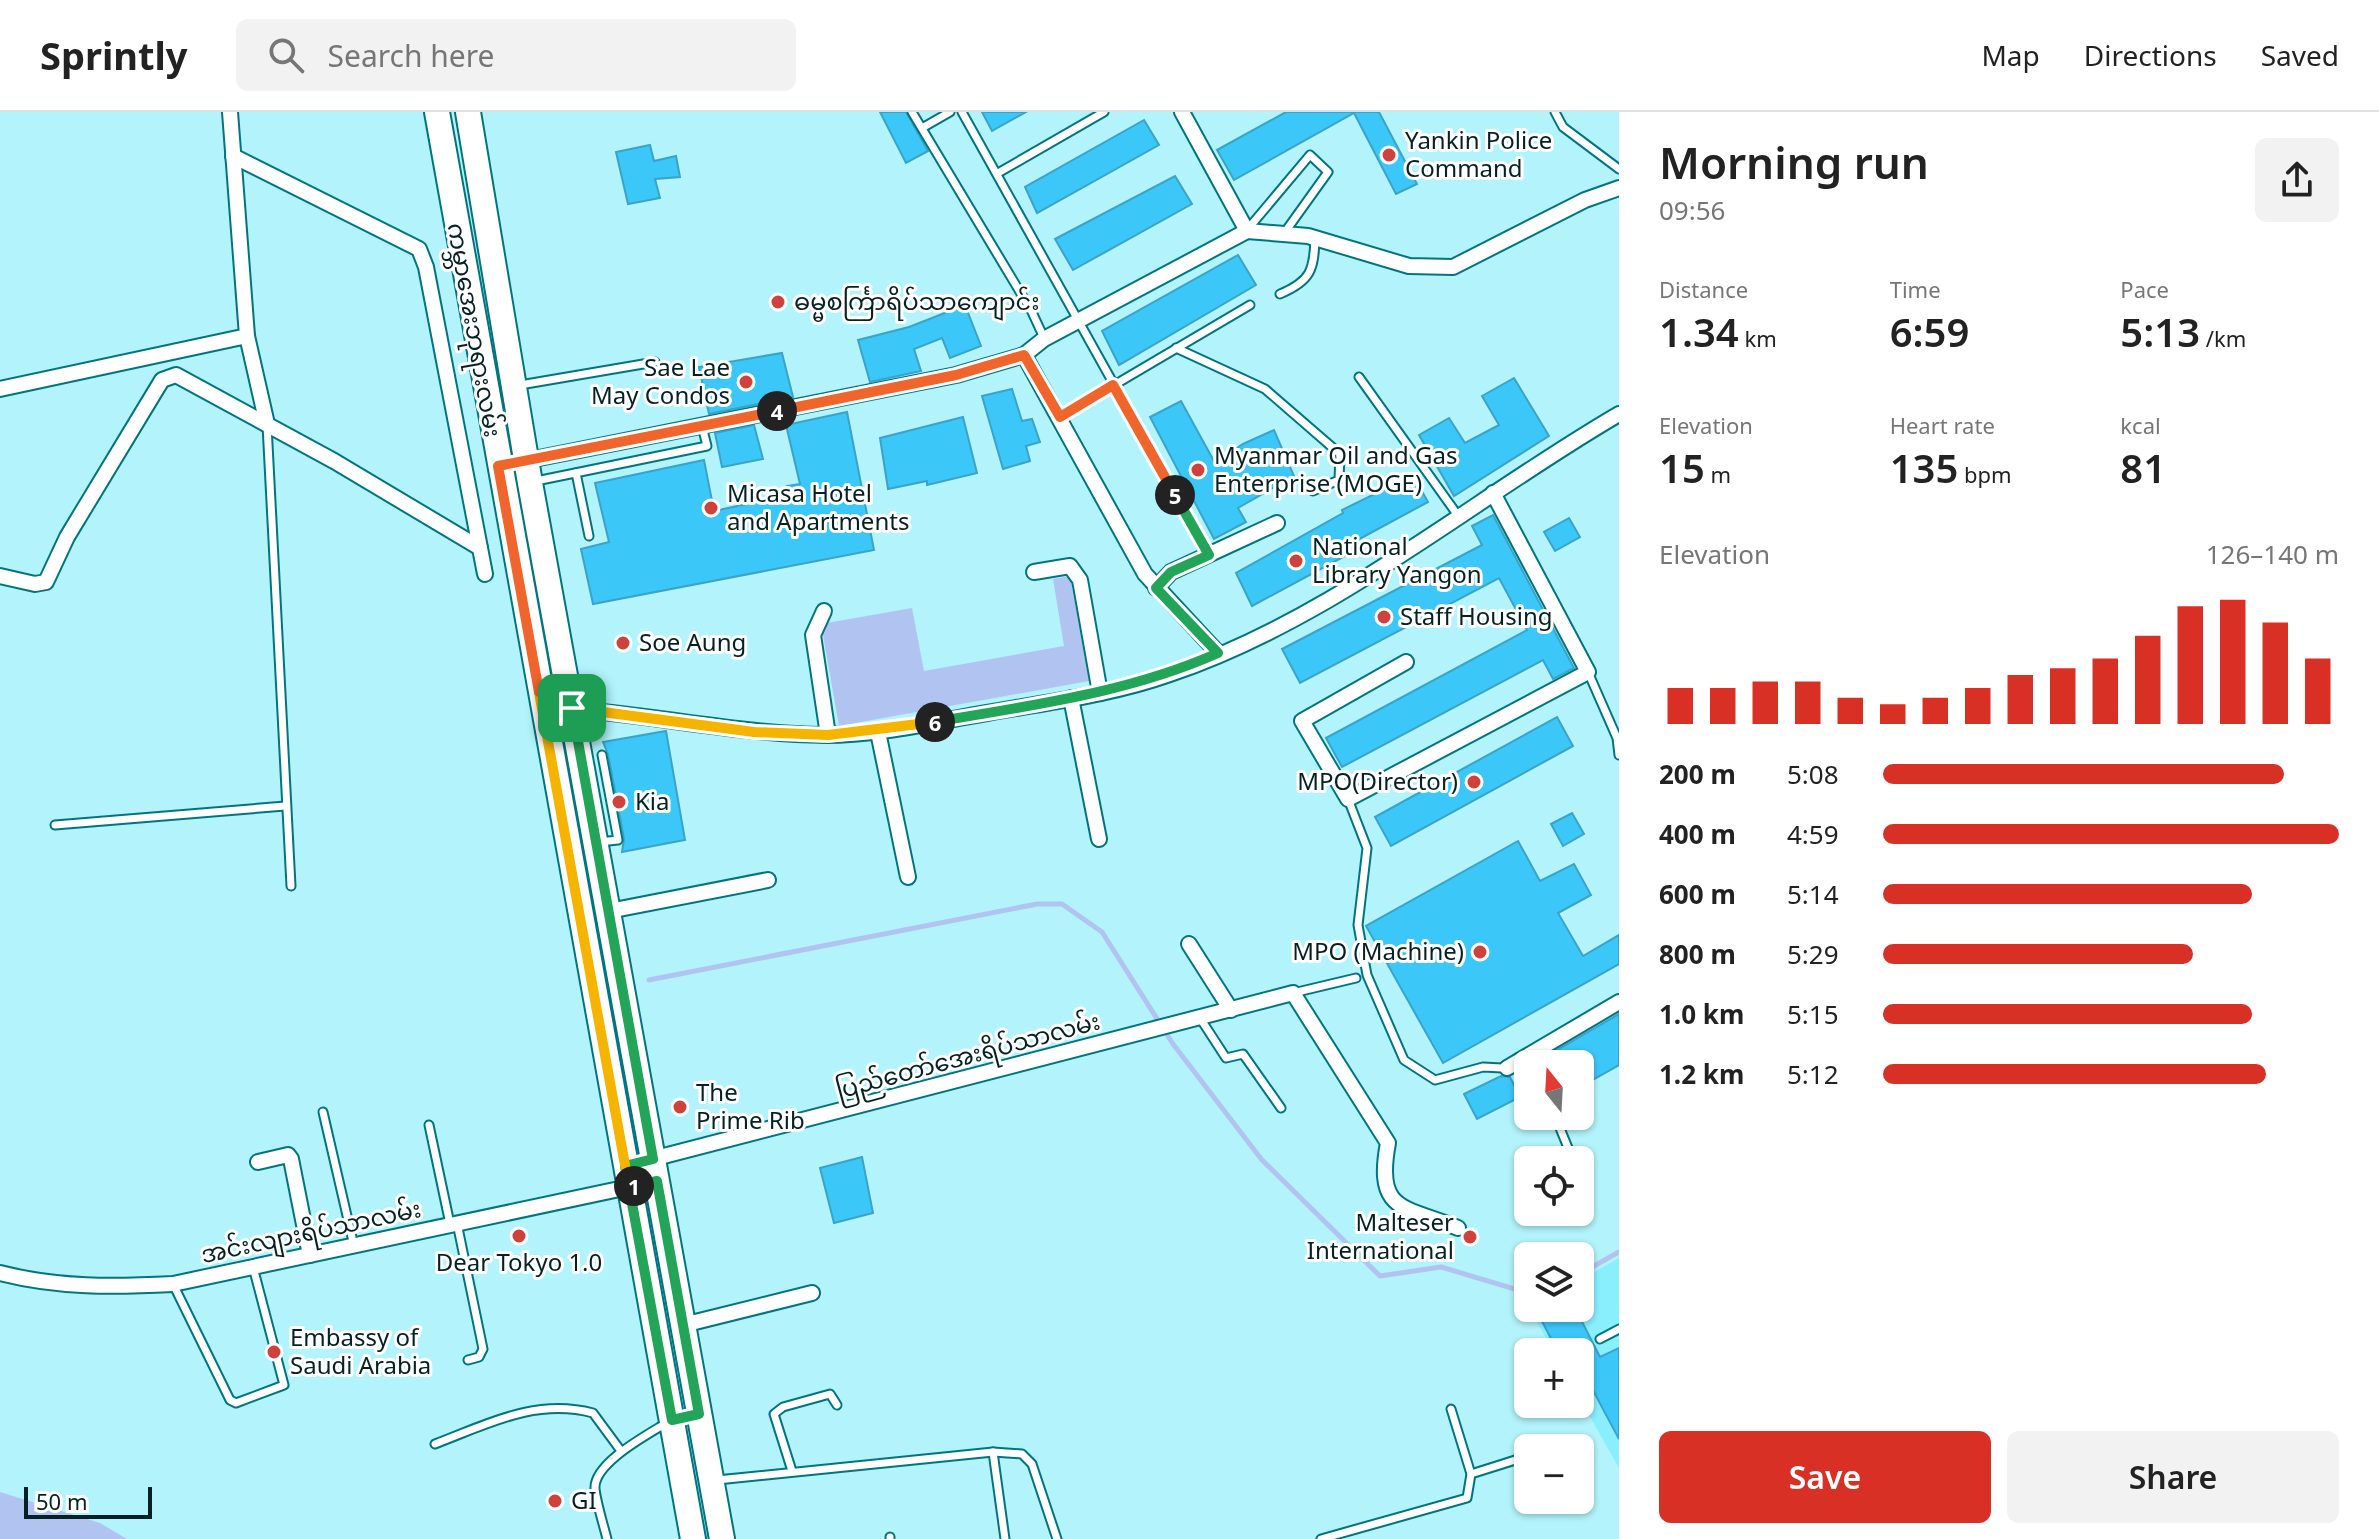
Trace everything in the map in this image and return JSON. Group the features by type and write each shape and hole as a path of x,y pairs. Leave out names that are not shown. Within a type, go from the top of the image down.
{"main road":[{"name":"ကမ္ဘာအေးဘုရားလမ်း","path":"437,112 498,466 693,1539"},
{"name":"ကမ္ဘာအေးဘုရားလမ်း","path":"468,112 528,472 722,1539"},
{"path":"672,1420 699,1414"}],"street":[{"path":"230,112 247,336 267,424"},
{"path":"1182,112 1247,231"},
{"path":"233,156 419,249 429,281 485,574"},
{"path":"498,466 528,472 702,426 956,375 1024,355 1044,339 1247,231 1315,238 1409,266 1453,267 1585,200 1619,188"},
{"path":"0,389 247,336"},
{"path":"1024,355 1156,588 1218,653"},
{"path":"0,576 35,584 46,582 67,537 162,380 176,375 187,378 480,548"},
{"path":"542,707 572,708 754,732 828,735 878,732 1100,693 1171,674 1298,618 1619,414"},
{"path":"1406,662 1302,721 1348,799 1588,672 1493,493"},
{"path":"1156,588 1171,572 1277,523"},
{"path":"1034,572 1070,566 1080,580 1100,693"},
{"path":"824,611 813,635 828,735"},
{"path":"1071,698 1099,839"},
{"path":"878,732 908,877"},
{"path":"609,911 768,880"},
{"path":"1189,944 1231,1010"},
{"path":"1293,993 1388,1143 1382,1176 1387,1193 1402,1206 1458,1228"},
{"name":"ပြည်တော်အေးရိပ်သာလမ်း","path":"655,1170 1293,993"},
{"path":"1507,1068 1619,1002"},
{"path":"258,1162 281,1155 288,1155 291,1159 310,1255"},
{"path":"627,1176 655,1170"},
{"path":"627,1176 655,1170"},
{"name":"အင်းလျားရိပ်သာလမ်း","path":"0,1273 41,1284 114,1287 173,1284 453,1224 627,1176"},
{"path":"683,1325 812,1293"}],"lane":[{"path":"912,112 1032,312 1044,339"},
{"path":"922,128 950,112"},
{"path":"962,112 1209,555"},
{"path":"998,173 1104,112"},
{"path":"1555,112 1563,127 1619,169"},
{"path":"1247,231 1310,155 1328,172 1284,234"},
{"path":"1280,294 1294,288 1314,265 1315,238"},
{"path":"1060,417 1250,305"},
{"path":"1176,348 1265,389 1340,454 1339,480 1313,491"},
{"path":"514,386 655,362"},
{"path":"1359,377 1459,517"},
{"path":"267,424 291,886"},
{"path":"528,472 576,473 707,446 702,426"},
{"path":"576,473 589,536"},
{"path":"1588,672 1617,738 1619,755"},
{"path":"596,842 618,840 602,755"},
{"path":"1348,799 1367,848 1358,925 1367,975 1404,1060 1435,1080 1483,1067 1514,1068"},
{"path":"55,825 285,806"},
{"path":"1293,993 1356,978"},
{"path":"1200,1018 1226,1058 1243,1054 1281,1108"},
{"path":"323,1112 354,1246"},
{"path":"429,1125 483,1349 479,1357 468,1360"},
{"path":"173,1284 230,1400 242,1402 284,1385 253,1267"},
{"path":"1600,1339 1619,1329"},
{"path":"792,1471 774,1423 774,1414 783,1407 830,1394 837,1405"},
{"path":"435,1444 524,1410 553,1407 593,1413 621,1451"},
{"path":"1321,1539 1467,1498 1471,1474 1451,1409"},
{"path":"607,1539 595,1487 598,1478 621,1451 672,1420"},
{"path":"993,1452 1005,1539"},
{"path":"711,1481 993,1452 1022,1454 1032,1464 1057,1539"},
{"path":"1471,1474 1514,1460"}],"shaded area":[{"path":"1070,576 1089,681 839,726 821,624 912,608 924,671 1064,646 1053,579"},
{"path":"1619,1258 1619,1468 1591,1418 1594,1418 1594,1338 1546,1338 1537,1322 1594,1322 1594,1272"},
{"path":"0,1492 100,1523 127,1539 0,1539"}],"building":[{"path":"880,112 906,112 928,151 906,163"},
{"path":"982,112 1026,112 992,131"},
{"path":"1286,112 1379,112 1417,184 1396,194 1354,113 1234,180 1217,150"},
{"path":"1144,120 1159,145 1037,213 1025,187"},
{"path":"650,145 654,161 676,156 680,177 655,179 660,198 628,204 616,152"},
{"path":"1175,176 1192,204 1073,270 1055,239"},
{"path":"1238,255 1256,285 1119,365 1102,331"},
{"path":"965,305 981,346 950,358 942,338 914,349 921,371 870,382 858,340 909,327"},
{"name":"Sae Lae May Condos","path":"782,353 793,397 709,414 699,367"},
{"path":"1514,378 1549,436 1454,496 1419,435 1449,418 1465,443 1499,425 1482,396"},
{"path":"1012,389 1022,421 1032,419 1040,442 1026,446 1030,461 1003,469 982,396"},
{"path":"1181,401 1215,463 1243,444 1274,430 1294,476 1238,508 1246,522 1214,539 1150,417"},
{"path":"847,412 874,550 593,604 581,549 609,542 595,483 704,460 714,511 788,495 787,486 800,484 786,425"},
{"path":"963,417 977,473 927,485 927,481 888,489 880,438"},
{"path":"754,425 763,459 722,467 715,433"},
{"name":"National Library Yangon","path":"1413,475 1428,502 1352,543 1356,550 1252,606 1236,573 1343,513 1342,510"},
{"path":"1493,515 1574,668 1553,679 1543,660 1342,767 1326,738 1527,630 1499,578 1300,683 1282,649 1482,545 1472,526"},
{"path":"1569,518 1580,537 1555,551 1544,532"},
{"name":"MPO(Director)","path":"1557,717 1573,746 1391,846 1375,817"},
{"path":"666,731 685,840 622,852 624,839 603,742"},
{"path":"1572,813 1584,834 1563,846 1551,824"},
{"name":"MPO (Machine)","path":"1518,841 1540,881 1574,864 1591,895 1558,913 1583,956 1619,935 1619,964 1443,1063 1366,926"},
{"path":"1619,1014 1619,1065 1594,1079 1594,1050 1557,1050"},
{"path":"1501,1076 1510,1077 1514,1085 1514,1100 1477,1119 1464,1094"},
{"path":"862,1157 873,1213 834,1223 820,1168"},
{"path":"1542,1322 1582,1322 1590,1338 1551,1338"},
{"path":"1594,1345 1600,1357 1619,1348 1619,1439 1594,1392"}],"waterway":[{"path":"649,980 1037,904 1062,904 1102,932 1173,1044 1262,1160 1380,1276 1441,1267 1514,1289"},
{"path":"1594,1266 1619,1252"}],"place":[{"name":"Yankin Police Command","path":"1389,155"},
{"name":"ဓမ္မစင်္ကြာရိပ်သာကျောင်း","path":"778,302"},
{"name":"Sae Lae May Condos","path":"746,382"},
{"name":"Myanmar Oil and Gas Enterprise (MOGE)","path":"1198,470"},
{"name":"Micasa Hotel and Apartments","path":"711,508"},
{"name":"National Library Yangon","path":"1296,561"},
{"name":"Staff Housing","path":"1384,617"},
{"name":"Soe Aung","path":"623,643"},
{"name":"MPO(Director)","path":"1474,782"},
{"name":"Kia","path":"619,802"},
{"name":"MPO (Machine)","path":"1480,952"},
{"name":"The Prime Rib","path":"680,1107"},
{"name":"Dear Tokyo 1.0","path":"519,1236"},
{"name":"Malteser International","path":"1470,1237"},
{"name":"Embassy of Saudi Arabia","path":"274,1352"},
{"name":"GI","path":"555,1501"}],"route":[{"path":"572,708 653,1159 625,1166 629,1187 657,1181 699,1414 672,1420 629,1187 542,707 498,466 956,375 1024,355 1060,417 1113,385 1209,555 1171,572 1156,588 1218,653 1171,674 1100,693 878,732 828,735 754,732 572,708"}]}
